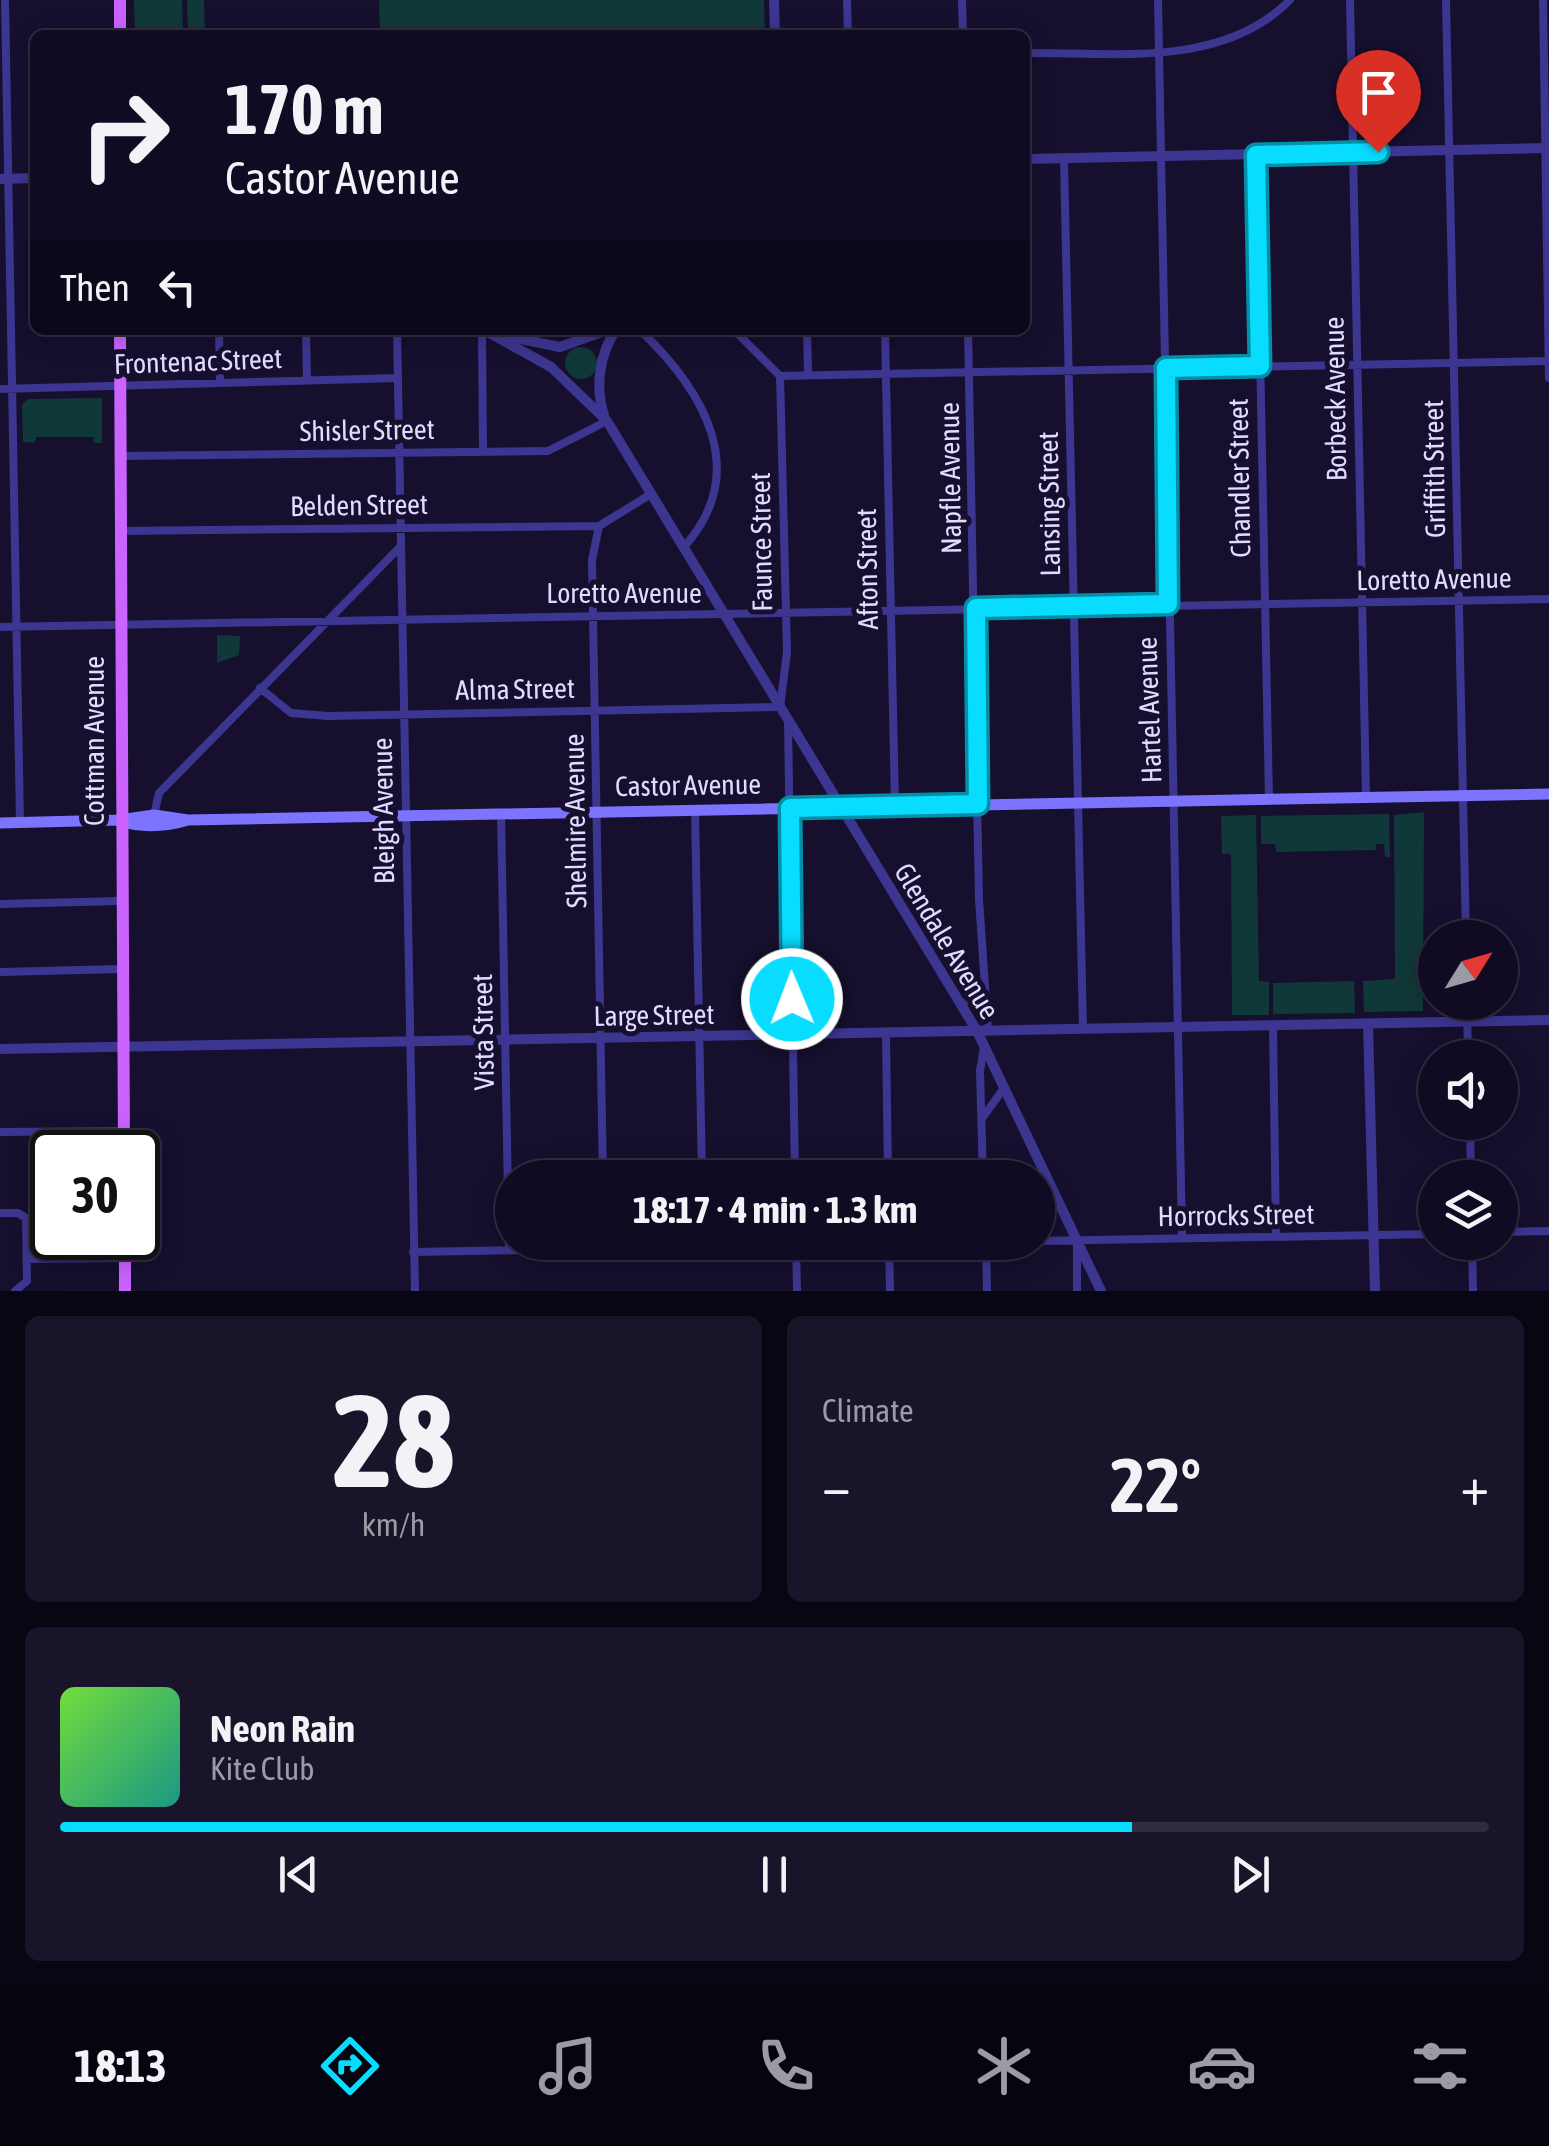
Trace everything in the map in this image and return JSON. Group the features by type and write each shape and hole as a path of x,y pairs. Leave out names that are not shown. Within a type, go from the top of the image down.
{"main road":[{"path":"120,0 120,30"},
{"name":"Cottman Avenue","path":"120,335 119,820 124,1130"},
{"name":"Castor Avenue","path":"119,820 136,826 188,820 406,815 1549,794"},
{"name":"Castor Avenue","path":"0,823 119,820 154,815 188,820"},
{"path":"124,1260 125,1291"}],"street":[{"path":"5,0 4,178 13,389 20,822"},
{"path":"774,0 775,30"},
{"path":"847,0 848,30"},
{"path":"962,0 962,30"},
{"name":"Hartel Avenue","path":"1158,0 1182,1238"},
{"path":"1030,53 1158,51 1228,41 1276,14 1290,0"},
{"name":"Borbeck Avenue","path":"1350,0 1366,797"},
{"name":"Griffith Street","path":"1446,0 1466,920"},
{"path":"1543,0 1549,378"},
{"path":"1030,159 1547,148"},
{"name":"Chandler Street","path":"1256,155 1269,799"},
{"name":"Lansing Street","path":"1064,159 1084,1029"},
{"path":"4,178 30,178"},
{"path":"219,335 220,381"},
{"path":"306,335 307,380"},
{"name":"Bleigh Avenue","path":"398,335 415,1291"},
{"path":"483,451 484,335"},
{"name":"Glendale Avenue","path":"492,335 566,379 607,421 960,1004 982,1031 984,1046 1102,1291"},
{"path":"502,335 541,346 592,347 601,367"},
{"path":"595,335 572,345 560,360 566,379 587,384 601,367 614,335"},
{"path":"645,335 694,393 716,457 714,504 705,524 684,548"},
{"path":"739,335 780,376 1549,361"},
{"path":"807,335 808,374"},
{"name":"Afton Street","path":"885,335 894,806"},
{"name":"Napfle Avenue","path":"968,335 984,978 982,1031"},
{"name":"Glendale Avenue","path":"601,367 600,398 607,421"},
{"name":"Faunce Street","path":"780,376 787,652 780,707"},
{"name":"Frontenac Street","path":"0,389 398,378"},
{"name":"Shisler Street","path":"120,456 558,449 607,421"},
{"path":"599,526 651,494"},
{"name":"Belden Street","path":"120,531 599,526"},
{"name":"Shelmire Avenue","path":"599,526 592,560 603,1160"},
{"path":"154,815 159,794 400,548"},
{"name":"Loretto Avenue","path":"0,627 1549,599"},
{"name":"Alma Street","path":"260,688 280,706 300,714 780,707"},
{"path":"788,722 795,1160"},
{"path":"695,810 701,1160"},
{"name":"Vista Street","path":"501,814 508,1160"},
{"path":"0,904 120,900"},
{"path":"0,972 120,969"},
{"path":"960,1004 974,999 984,978"},
{"name":"Large Street","path":"0,1049 1549,1020"},
{"path":"1468,1021 1468,1040"},
{"path":"1368,1024 1374,1291"},
{"path":"1272,1027 1276,1237"},
{"path":"886,1033 888,1160"},
{"path":"982,1160 984,1046"},
{"path":"981,1121 994,1096 1004,1088"},
{"path":"0,1132 30,1132"},
{"path":"0,1213 18,1212 26,1218 27,1280 14,1291"},
{"path":"1518,1232 1549,1231"},
{"name":"Horrocks Street","path":"1055,1241 1418,1234"},
{"path":"1076,1240 1077,1291"},
{"path":"414,1252 495,1250"},
{"path":"796,1260 797,1291"},
{"path":"889,1260 890,1291"},
{"path":"986,1260 987,1291"},
{"path":"1473,1260 1474,1291"}],"green space":[{"path":"134,0 182,0 183,30 135,30"},
{"path":"187,0 204,0 205,30 188,30"},
{"path":"379,0 764,0 765,30 380,30"},
{"path":"581,347 592,352 597,363 592,374 581,379 570,374 565,363 570,352"},
{"path":"102,398 102,443 94,443 94,437 36,437 35,443 23,442 22,405 28,399"},
{"path":"217,635 240,636 239,655 217,663"},
{"path":"1424,812 1418,1011 1364,1012 1363,981 1395,979 1394,815"},
{"path":"1389,814 1390,857 1385,857 1384,844 1376,844 1376,850 1276,852 1275,844 1261,844 1261,816"},
{"path":"1256,815 1259,981 1269,982 1269,1015 1232,1015 1231,854 1222,854 1221,816"},
{"path":"1354,981 1355,1013 1273,1014 1273,983"}],"route":[{"path":"792,999 790,808 978,804 976,608 1168,604 1166,368 1260,366 1256,155 1378,152"}]}
